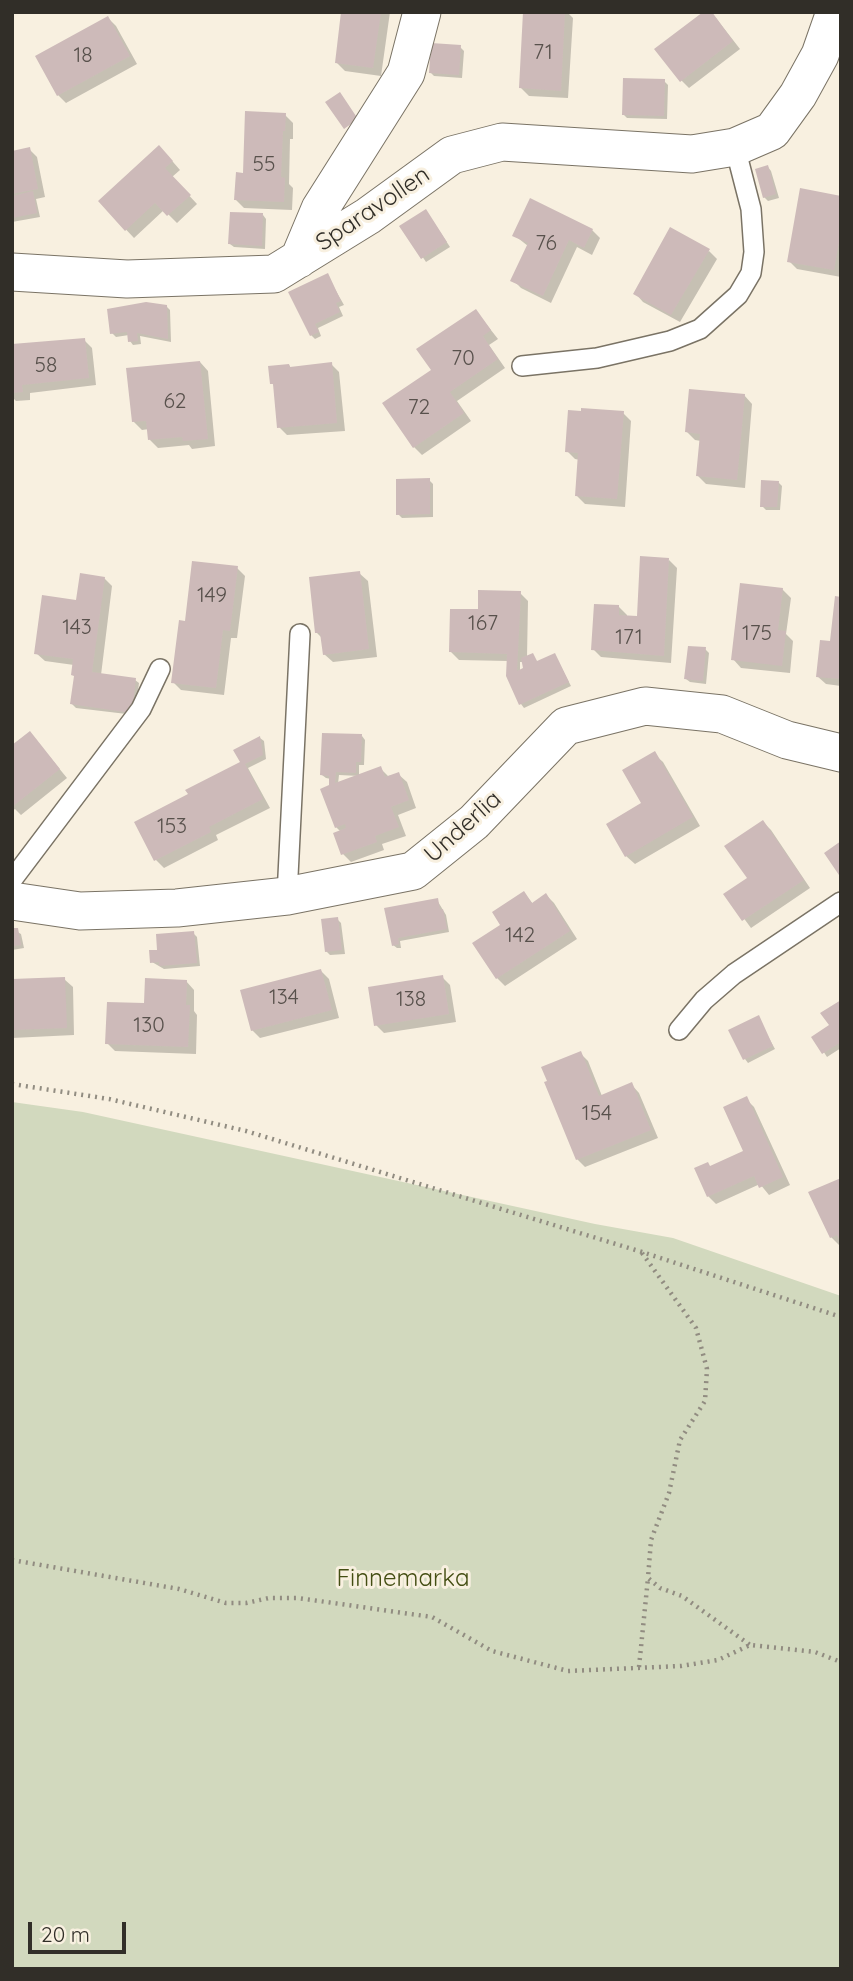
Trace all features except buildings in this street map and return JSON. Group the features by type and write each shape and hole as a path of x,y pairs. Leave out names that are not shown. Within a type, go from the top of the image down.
{"street":[{"path":"299,259 320,209 406,73 422,12"},
{"name":"Sparavollen","path":"12,272 127,279 274,274 368,216 452,155 502,142 692,154 735,147 772,131 798,95 820,55 835,12"},
{"name":"Underlia","path":"12,901 80,911 177,908 287,896 413,871 474,822 566,726 645,706 722,714 787,740 841,753"}],"lane":[{"path":"522,366 597,358 670,341 700,329 738,295 751,274 754,252 751,209 735,147"},
{"path":"287,896 300,634"},
{"path":"12,880 141,709 160,669"},
{"path":"679,1030 704,1000 734,974 841,902"}],"path":[{"path":"12,1084 109,1099 246,1131 642,1252 841,1317"},
{"path":"639,1667 651,1540 669,1493 680,1440 705,1401 707,1369 696,1328 642,1252"},
{"path":"12,1560 178,1588 226,1603 298,1598 432,1617 492,1651 568,1671 681,1667 718,1660 750,1645"},
{"path":"648,1578 660,1588 682,1596 750,1645 815,1652 841,1662"}],"green space":[{"name":"Finnemarka","path":"12,1102 83,1112 595,1224 673,1238 841,1296 841,1969 12,1969"}]}
